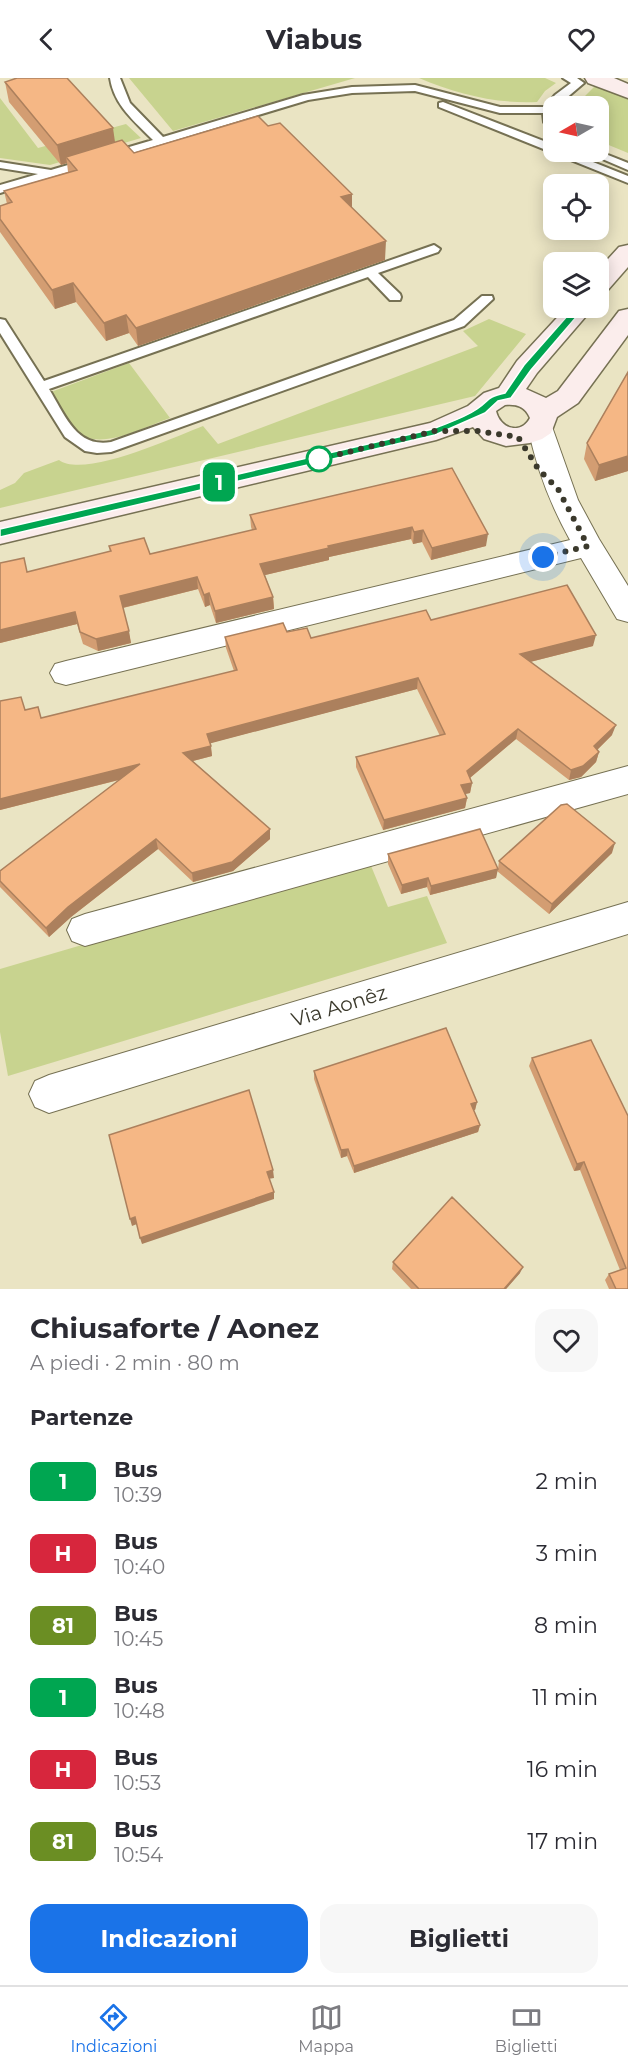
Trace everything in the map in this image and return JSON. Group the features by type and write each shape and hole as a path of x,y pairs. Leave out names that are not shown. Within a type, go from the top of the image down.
{"street":[{"path":"596,78 628,92"},
{"path":"609,274 628,252"},
{"path":"609,289 628,296"},
{"path":"435,431 525,428 568,397 628,317"},
{"path":"508,396 527,367 571,318"},
{"path":"0,533 435,431 482,411 488,402 508,396 532,401 525,428 539,470 558,489 588,546 628,611"},
{"path":"482,411 485,423 525,428"},
{"path":"66,673 588,546"},
{"path":"85,930 628,780"},
{"name":"Via Aonêz","path":"50,1094 628,918"}],"lane":[{"path":"115,78 116,90 121,100 160,140"},
{"path":"369,78 382,89 459,110 543,144"},
{"path":"561,96 579,83 568,78"},
{"path":"0,189 307,97 352,90 382,89 414,83 500,110 543,110"},
{"path":"609,159 628,167"},
{"path":"584,162 628,180"},
{"path":"0,165 54,173"},
{"path":"41,387 434,249"},
{"path":"370,272 395,297"},
{"path":"0,323 77,442 93,448 115,447 459,323 488,299"}],"green space":[{"path":"129,78 355,78 173,131"},
{"path":"419,78 545,78 556,83 545,91 537,102 522,102 477,97"},
{"path":"596,85 628,99 628,153 609,145 609,96 585,96"},
{"path":"0,98 38,148 126,124 141,138 50,165 0,158"},
{"path":"489,319 526,334 475,396 0,508 0,490 15,483 24,473 59,460 71,464 88,464 108,460 151,447 203,426 218,444 478,346 463,331"},
{"path":"129,363 170,418 109,439 86,437 77,431 51,392"},
{"path":"369,861 388,907 427,896 447,943 8,1076 0,1032 0,969"}],"building":[{"path":"17,78 67,78 113,128 57,145 5,82"},
{"path":"258,116 268,126 280,123 352,194 341,197 386,241 136,328 126,315 104,323 73,283 52,290 0,219 0,206 12,202 4,191 77,170 66,157 122,140 134,153"},
{"path":"628,372 628,456 599,465 587,443"},
{"path":"452,468 488,534 432,548 423,530 414,532 412,527 260,564 273,597 215,611 209,593 204,595 197,577 120,596 129,631 96,639 80,632 75,612 0,630 0,563 24,558 27,572 111,551 109,546 144,538 150,554 256,529 250,515"},
{"path":"567,585 596,635 520,654 616,725 594,746 599,752 583,766 571,770 518,729 467,771 472,783 461,785 467,798 384,820 356,757 445,734 418,678 207,734 211,746 183,753 270,829 232,862 192,873 156,839 68,907 46,928 0,881 0,871 140,764 0,799 0,701 21,697 25,710 38,707 41,718 237,670 225,637 283,623 287,632 307,628 311,638 426,610 431,620"},
{"path":"567,804 615,843 552,904 499,861 561,805"},
{"path":"480,829 498,869 431,886 428,878 402,885 388,854"},
{"path":"446,1028 477,1102 471,1104 480,1125 354,1166 348,1149 341,1150 314,1071"},
{"path":"591,1040 628,1116 628,1289 616,1289 609,1274 626,1268 584,1162 577,1164 532,1058"},
{"path":"249,1090 273,1170 267,1172 274,1192 140,1238 135,1217 130,1219 109,1135"},
{"path":"452,1197 523,1267 504,1289 419,1289 393,1262"}],"bus line":[{"name":"1","path":"0,533 435,431 454,424 482,411 488,402 495,398 508,396 527,367 571,318"}],"route":[{"path":"319,459 435,431 477,431 518,437 539,470 558,489 588,546 543,557"}]}
